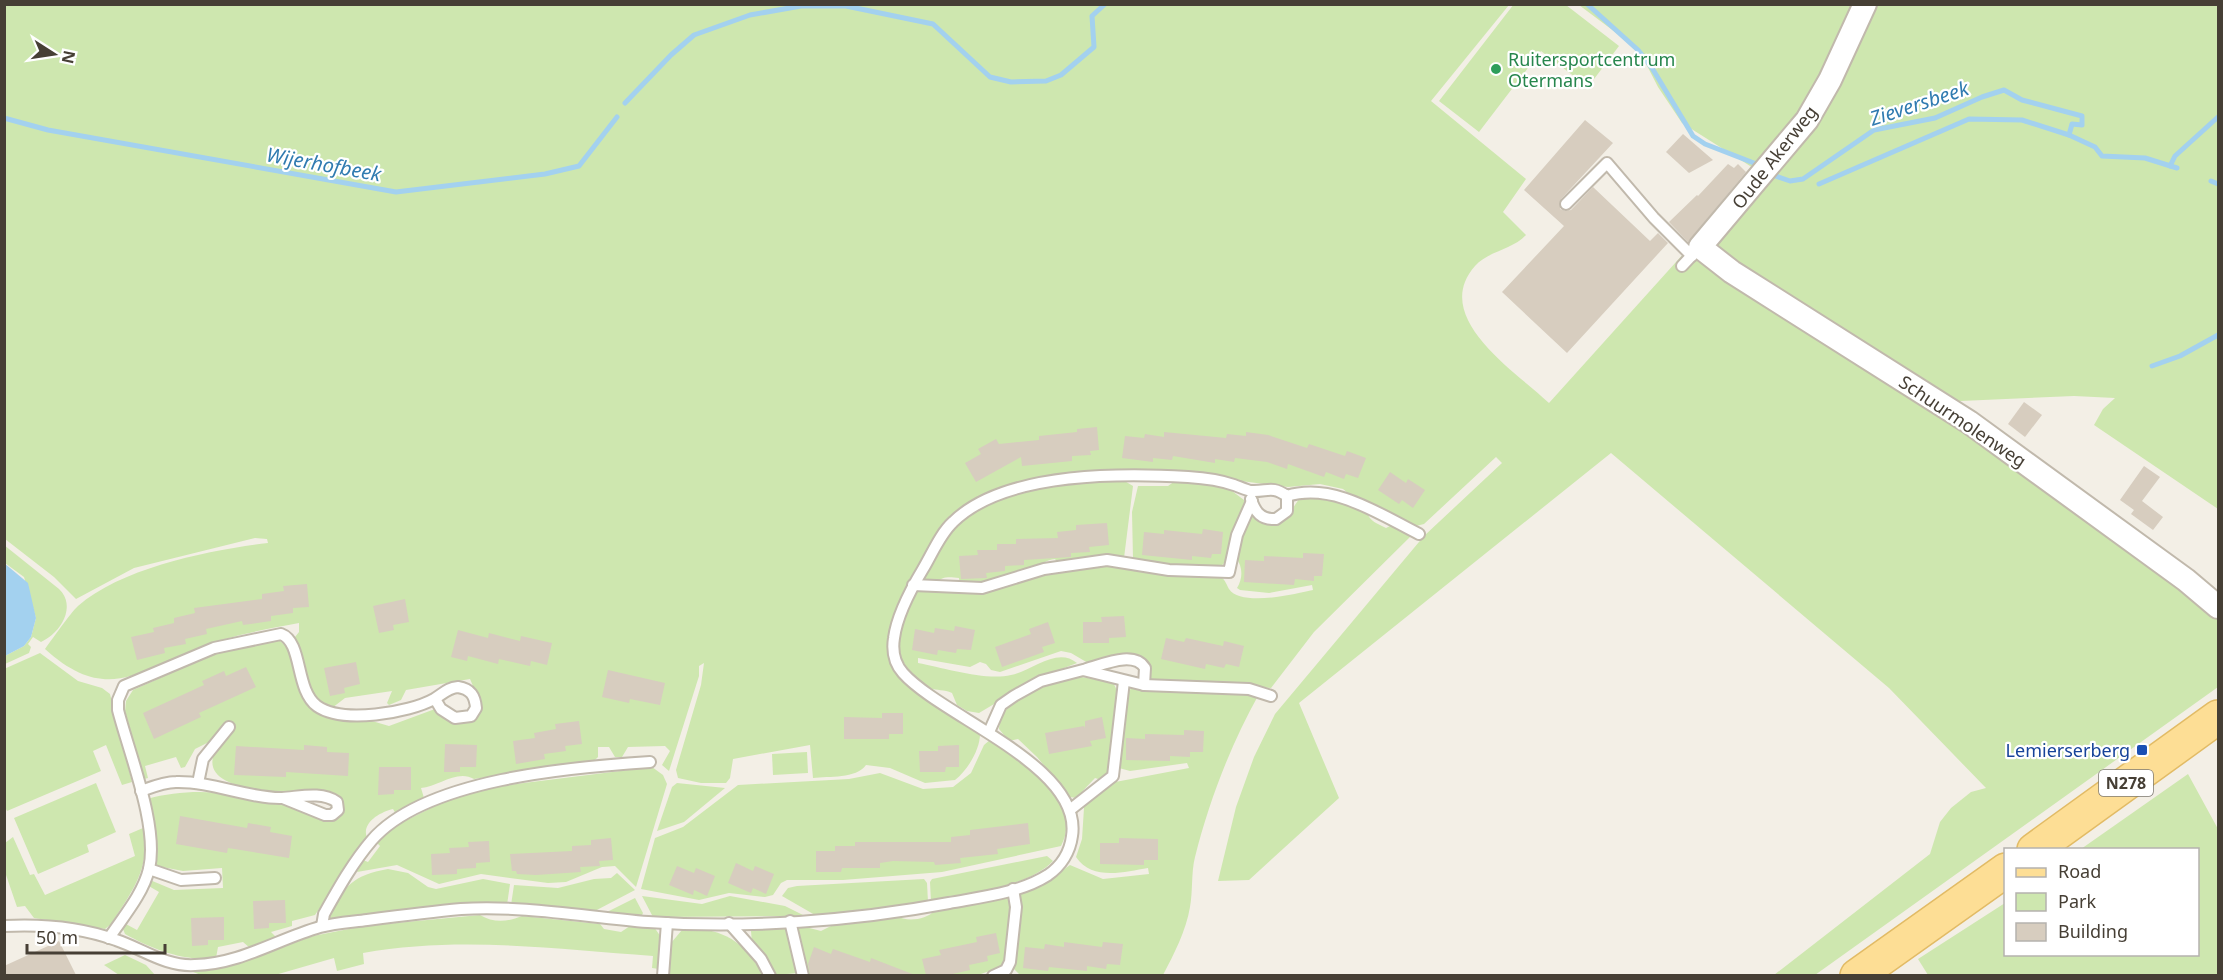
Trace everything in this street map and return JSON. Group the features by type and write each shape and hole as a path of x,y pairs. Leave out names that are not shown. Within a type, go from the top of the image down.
{"main road":[{"name":"N278","path":"2035,848 2218,717"},
{"path":"1857,975 2004,871"}],"street":[{"name":"Oude Akerweg","path":"1696,251 1806,120 1830,80 1865,4"},
{"name":"Schuurmolenweg","path":"1696,251 1727,268 1978,429 2186,580 2218,607"}],"lane":[{"path":"1566,204 1607,162 1654,218 1696,251"},
{"name":"Oude Akerweg","path":"1683,266 1696,251"},
{"path":"4,926 57,926 110,938 146,952 171,970 234,960 322,926 464,909 546,910 667,923 790,921 930,906 1013,889 1047,875 1061,862 1071,842 1071,809 1062,794 1038,771 989,732 916,685 898,666 894,657 894,635 913,585 946,529 956,518 986,500 1007,492 1048,483 1129,476 1210,480 1236,485 1250,497 1257,513 1265,518 1276,519 1287,511 1287,496"},
{"path":"913,585 982,588 1044,569 1107,560 1169,570 1230,572 1237,535 1250,497 1269,489 1287,496 1304,491 1338,496 1419,534"},
{"path":"110,938 144,884 152,848 141,791 118,710 121,690 129,683 214,648 277,635 287,636 293,647 304,689 310,700 328,712 386,714 435,699"},
{"path":"989,732 1001,705 1041,681 1125,659 1137,661 1145,668 1144,685"},
{"path":"1083,670 1144,685 1249,689 1271,696"},
{"path":"1071,809 1113,776 1124,681"},
{"path":"198,783 203,759 230,727"},
{"path":"322,926 324,914 373,839 405,814 432,799 494,782 605,765 650,762"},
{"path":"141,791 173,782 198,783 283,798"},
{"path":"149,869 181,880 215,878"},
{"path":"993,975 1009,973 1016,907 1013,889"},
{"path":"790,921 803,975"},
{"path":"663,975 667,923"},
{"path":"729,923 761,959 770,975"}],"green space":[{"name":"Ruitersportcentrum Otermans","path":"1514,4 1566,5 1619,46 1588,87 1541,51 1479,132 1439,101"},
{"path":"4,5 1509,5 1431,101 1526,179 1503,212 1526,235 1514,244 1486,257 1475,266 1464,285 1463,304 1470,323 1482,342 1549,403 1758,171 1682,123 1658,87 1639,50 1579,5 1853,5 1813,89 1874,5 2218,5 2218,509 2094,425 2103,409 2115,398 2074,396 1938,402 2202,603 2218,620 2218,687 1815,975 1774,975 1930,854 1940,822 1951,808 1971,792 1986,788 1889,688 1611,453 1299,703 1339,798 1249,880 1218,881 1236,807 1254,757 1275,714 1424,536 1502,463 1496,457 1424,524 1416,526 1354,498 1343,489 1320,484 1288,487 1171,472 1000,489 962,507 943,525 896,613 898,675 909,685 980,732 973,758 965,771 955,780 925,783 890,768 866,765 856,773 849,775 813,778 810,745 733,759 730,778 726,783 701,783 678,778 676,770 701,685 704,663 699,666 699,676 669,771 662,765 670,751 665,746 628,747 622,757 615,757 609,747 598,747 598,757 594,761 474,779 468,776 454,777 421,788 424,798 396,814 393,809 383,813 369,823 367,838 315,915 292,921 292,926 271,932 277,938 250,948 243,942 218,947 216,958 192,958 169,953 135,940 125,934 123,929 124,923 137,930 159,892 147,885 150,880 174,890 223,888 222,868 183,871 157,866 156,834 147,799 170,794 218,793 242,795 290,805 336,818 342,813 335,793 280,792 257,789 236,785 220,777 213,765 216,749 234,729 229,723 211,741 195,749 185,767 181,768 176,757 145,766 148,778 144,779 125,711 126,701 133,690 218,652 279,640 289,649 302,692 316,711 324,716 372,721 389,726 435,709 451,719 464,722 469,721 479,700 470,679 406,690 401,700 389,705 387,703 392,691 345,698 332,708 315,697 305,678 295,637 299,632 299,623 219,641 145,671 126,677 107,679 88,676 68,666 45,649 78,606 97,592 119,581 168,562 221,550 268,543 267,539 255,538 134,568 76,599 54,577 5,539"},
{"path":"1123,480 1133,486 1124,558 1058,563 1055,559 1025,572 988,582 960,586 959,578 943,578 935,583 922,582 947,535 959,522 976,510 1016,493 1037,488 1081,482"},
{"path":"1175,481 1228,488 1244,500 1244,507 1228,560 1222,565 1182,567 1133,559 1132,512 1138,486 1168,486"},
{"path":"1319,497 1339,501 1367,512 1377,524 1386,528 1392,525 1411,536 1314,632 1271,688 1151,680 1147,664 1134,655 1118,655 1088,663 1071,653 1061,651 1000,672 991,670 986,664 980,662 970,667 918,658 918,663 990,676 1019,673 1053,658 1069,658 1077,663 1038,678 979,713 967,711 957,705 952,693 926,686 906,667 901,657 899,646 903,625 917,592 922,590 986,592 1039,574 1109,563 1221,577 1235,594 1245,597 1269,598 1313,590 1312,585 1269,593 1240,590 1237,588 1241,569 1236,558 1250,511 1278,523 1287,517 1299,499"},
{"path":"4,545 59,589 67,603 64,618 55,632 41,642 33,637 28,644 31,647 29,653 5,664 5,656 24,646 31,637 36,618 24,577 5,563"},
{"path":"40,653 78,681 102,688 110,694 132,782 122,785 106,745 93,751 101,771 7,811 4,805 4,669"},
{"path":"1075,676 1113,682 1119,695 1109,771 1101,780 1095,778 1076,798 1070,797 1037,757 1018,739 1009,741 999,729 1001,718 1017,700 1040,688"},
{"path":"1132,688 1155,691 1259,694 1230,753 1207,815 1195,857 1190,907 1183,934 1163,975 1019,974 1012,967 1021,893 1042,885 1070,865 1103,879 1149,874 1148,868 1119,873 1099,872 1083,865 1076,857 1082,839 1084,808 1081,805 1110,783 1189,768 1187,763 1130,771 1119,768 1125,694"},
{"path":"991,739 1033,771 1057,798 1064,814 1066,829 1061,846 942,872 843,880 787,880 781,883 773,895 765,897 729,893 699,900 641,889 655,838 683,827 738,785 849,779 880,773 923,789 953,787 971,773 984,745"},
{"path":"807,752 808,773 773,775 772,754"},
{"path":"652,767 663,775 667,784 636,887 615,866 602,867 566,882 548,883 481,874 439,884 397,865 357,872 363,860 368,862 380,846 376,842 399,824 453,797 493,787"},
{"path":"2188,774 2218,829 2218,975 1928,975 1918,959 2004,904 2004,956 2199,956 2199,848 2082,848"},
{"path":"96,783 116,832 87,845 89,852 38,874 14,818"},
{"path":"677,783 725,788 684,822 657,831 672,787"},
{"path":"143,828 145,855 138,879 111,924 105,929 34,918 25,906 17,907 5,872 5,843 13,837 30,875 34,874 45,895 135,856 129,834"},
{"path":"1047,856 1053,861 1029,877 996,888 931,902 930,882 932,879"},
{"path":"388,869 408,873 428,887 436,889 483,879 510,884 507,905 329,920 340,897 351,883 366,875"},
{"path":"617,873 635,890 593,912 511,905 514,885 558,888 594,879 611,878"},
{"path":"924,879 927,883 928,902 815,915 782,896 788,888 797,886"},
{"path":"1006,895 1012,904 1008,951 1004,966 978,975 805,974 796,930 798,925 821,931 837,923 896,916 916,919 934,911"},
{"path":"642,896 702,904 730,896 785,906 805,916 653,917"},
{"path":"635,898 643,913 641,917 605,913"},
{"path":"480,915 495,920 511,920 522,916 600,924 604,929 621,932 630,926 654,927 661,937 659,969 652,968 653,956 544,947 435,945 363,953 364,964 337,971 334,958 275,975 201,975 193,972 229,966 313,936 364,926"},
{"path":"783,926 788,930 798,973 776,975 752,943 751,931"},
{"path":"694,928 717,933 736,942 751,956 764,976 667,976 671,943 682,930"},
{"path":"125,955 146,965 155,975 119,975 104,965"}],"water":[{"path":"4,563 28,583 36,618 31,637 24,646 5,656"}],"building":[{"path":"1585,120 1613,143 1561,199 1560,209 1571,210 1593,187 1650,241 1658,233 1668,243 1567,353 1502,292 1564,226 1524,190"},
{"path":"1683,134 1713,160 1689,173 1666,152"},
{"path":"1728,164 1734,168 1738,164 1746,172 1688,242 1669,222"},
{"path":"2024,402 2042,415 2025,437 2008,424"},
{"path":"1097,427 1099,450 1090,451 1091,455 1072,456 1072,461 1022,466 1021,457 976,482 965,463 981,454 978,449 996,439 999,444 1039,440 1039,436 1077,432 1077,429"},
{"path":"1164,432 1226,438 1227,434 1246,436 1246,432 1268,435 1307,448 1309,444 1345,456 1347,451 1366,458 1358,478 1346,474 1344,479 1326,472 1324,477 1288,464 1287,469 1267,462 1235,458 1234,462 1215,459 1215,463 1173,456 1172,460 1153,458 1153,462 1122,458 1125,436 1144,438 1145,434 1164,437"},
{"path":"2144,466 2160,477 2142,501 2163,517 2153,530 2131,514 2134,510 2120,500"},
{"path":"1390,472 1406,483 1408,479 1425,490 1413,508 1402,500 1399,504 1378,490"},
{"path":"1107,523 1109,545 1089,547 1090,552 1071,553 1071,557 1024,560 1024,565 1005,566 1005,571 986,573 987,578 961,579 959,556 978,555 977,550 997,550 997,544 1016,544 1016,539 1058,538 1057,532 1076,530 1076,525"},
{"path":"1203,529 1223,532 1221,554 1212,554 1211,558 1192,556 1192,560 1142,555 1144,532 1164,534 1164,530 1202,534"},
{"path":"1303,553 1324,554 1322,576 1314,576 1314,581 1295,579 1294,585 1244,582 1245,560 1264,561 1264,556 1303,558"},
{"path":"307,584 309,607 293,608 293,613 271,616 271,621 243,625 242,621 206,629 207,634 185,639 186,644 164,648 165,653 137,660 131,637 154,632 153,628 174,623 174,618 195,613 194,608 262,599 262,594 284,591 283,586"},
{"path":"405,599 409,622 393,625 394,630 379,633 373,606"},
{"path":"1124,616 1126,637 1109,638 1109,643 1083,643 1083,622 1102,622 1101,617"},
{"path":"1048,622 1055,643 1042,647 1044,652 1002,667 995,647 1031,634 1029,629"},
{"path":"955,626 975,630 971,650 957,649 956,653 938,650 937,655 912,650 915,629 934,633 935,628 954,631"},
{"path":"458,630 488,638 489,633 520,641 521,636 552,643 547,665 531,661 530,666 499,659 498,664 468,656 467,661 451,657"},
{"path":"1166,638 1184,642 1186,638 1223,646 1224,641 1244,646 1239,667 1226,664 1224,668 1206,664 1205,669 1161,659"},
{"path":"356,662 360,684 344,688 345,693 330,696 324,668"},
{"path":"246,667 256,687 199,713 201,717 154,739 143,713 204,685 202,681 224,671 226,676"},
{"path":"608,670 665,683 660,705 630,699 629,703 602,697"},
{"path":"882,713 903,713 903,734 889,734 889,739 844,739 844,717 882,718"},
{"path":"1102,717 1106,738 1090,741 1092,746 1049,754 1045,733 1084,726 1085,728 1085,721"},
{"path":"579,721 582,744 565,746 566,751 544,754 545,759 516,764 513,741 535,738 534,733 556,729 555,724"},
{"path":"1184,730 1204,731 1203,752 1190,752 1190,757 1170,756 1170,761 1126,760 1126,738 1145,739 1145,734 1184,735"},
{"path":"445,744 477,745 476,767 460,767 460,772 444,772"},
{"path":"304,745 327,747 327,752 349,753 348,776 286,772 286,777 234,775 236,746 304,750"},
{"path":"959,745 959,767 946,767 945,772 920,772 919,751 938,751 938,746"},
{"path":"379,767 411,767 411,790 394,790 394,794 378,795"},
{"path":"180,816 247,828 248,823 271,827 270,832 292,836 289,858 228,848 227,853 176,844"},
{"path":"1028,823 1030,844 997,849 998,854 960,858 961,863 935,865 934,862 893,861 880,863 880,868 842,868 841,872 816,872 816,851 835,851 835,846 855,846 855,842 951,842 951,837 970,835 970,830"},
{"path":"611,838 613,860 599,861 600,866 580,867 581,872 536,875 517,874 516,871 512,871 510,854 572,851 572,846 591,845 591,840"},
{"path":"1119,838 1158,839 1158,860 1144,860 1144,865 1100,864 1100,843 1119,843"},
{"path":"489,841 490,862 476,863 476,868 457,869 457,874 432,875 431,854 450,853 449,848 469,847 468,842"},
{"path":"736,863 753,871 755,866 774,874 766,894 753,888 751,893 728,883"},
{"path":"677,866 694,873 696,868 715,876 707,896 694,890 693,895 669,885"},
{"path":"285,900 286,923 269,923 269,928 254,929 253,901"},
{"path":"224,917 224,940 208,940 208,945 192,946 191,918"},
{"path":"996,933 1000,953 987,956 988,961 969,965 970,970 948,975 926,975 922,959 941,955 939,950 977,942 976,937"},
{"path":"59,941 76,975 4,975 4,966"},
{"path":"1064,942 1102,947 1103,942 1123,944 1120,965 1107,964 1106,969 1087,966 1087,971 1049,967 1048,971 1023,968 1025,947 1044,949 1045,944 1064,947"},
{"path":"814,947 831,954 833,949 870,962 871,958 915,975 810,974 808,964"}],"waterway":[{"name":"Wijerhofbeek","path":"625,103 671,55 694,35 750,15 801,6 846,6 933,24 990,77 1011,82 1046,81 1061,75 1094,47 1092,16 1105,4"},
{"name":"Zieversbeek","path":"1587,4 1638,50 1652,68 1693,136 1705,144 1759,165"},
{"name":"Zieversbeek","path":"1770,174 1790,181 1803,179 1874,130 1935,118 2004,90 2022,100 2082,116 2082,125 2072,124 2069,135 2095,147 2102,156 2145,158 2177,168"},
{"name":"Wijerhofbeek","path":"4,118 48,130 396,192 545,174 579,166 617,117"},
{"path":"2170,166 2175,156 2218,117"},
{"path":"1819,184 1969,119 2022,120 2069,135"},
{"name":"Zieversbeek","path":"2211,181 2218,184"},
{"path":"2152,366 2180,356 2218,335"}],"place":[{"name":"Ruitersportcentrum Otermans","path":"1496,69"},
{"name":"Lemierserberg","path":"2142,750"}]}
